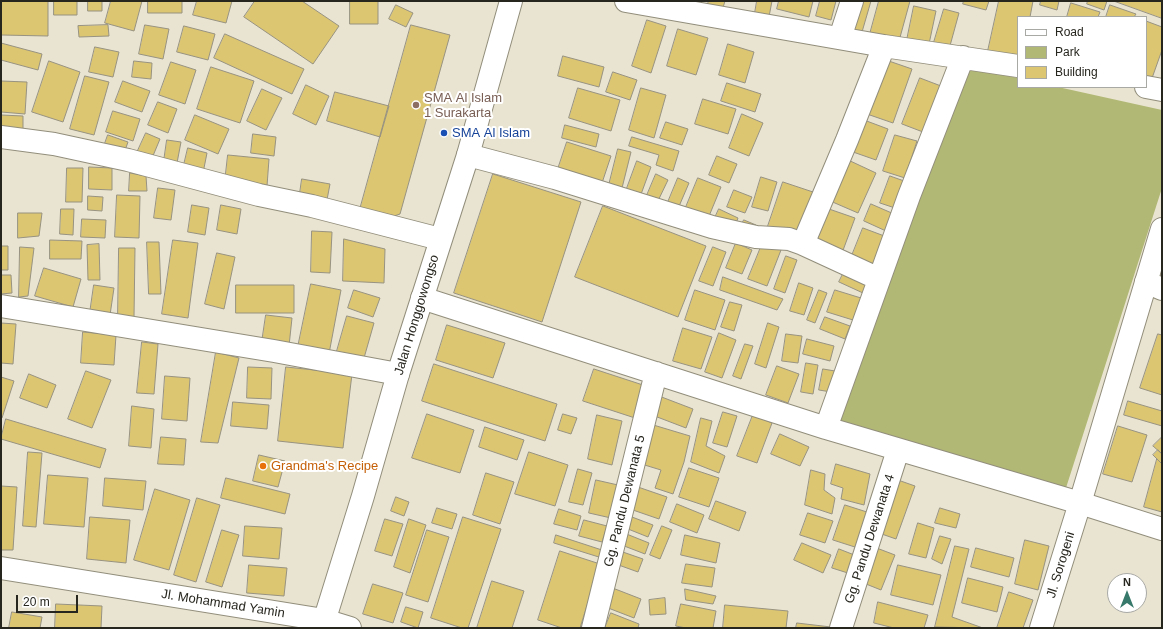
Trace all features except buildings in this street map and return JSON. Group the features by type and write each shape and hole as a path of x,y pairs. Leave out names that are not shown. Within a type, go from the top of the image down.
{"street":[{"name":"Jalan Honggowongso","path":"323,624 363,496 398,374 468,155 511,1"},
{"path":"626,1 884,46 1017,66"},
{"path":"840,38 852,1"},
{"path":"803,244 847,140 884,46"},
{"path":"826,428 909,196 963,57"},
{"path":"1147,87 1162,90"},
{"path":"1,137 54,144 128,160 259,195 312,206 440,239"},
{"path":"468,155 554,178 712,227 756,237 789,239 879,279"},
{"name":"Jl. Sorogeni","path":"1041,628 1080,503 1154,286 1162,229"},
{"path":"422,298 826,428 1080,503 1162,529"},
{"path":"1,306 274,351 398,374"},
{"name":"Gg. Pandu Dewanata 5","path":"593,628 656,373"},
{"name":"Gg. Pandu Dewanata 4","path":"841,628 898,450"},
{"name":"Jl. Mohammad Yamin","path":"1,568 350,628"}],"green space":[{"path":"968,67 1017,78 1017,88 1063,88 1162,110 1162,188 1065,491 837,423"}],"place":[{"name":"SMA Al Islam 1 Surakarta","path":"416,105"},
{"name":"SMA Al Islam","path":"444,133"},
{"name":"Grandma's Recipe","path":"263,466"}]}
